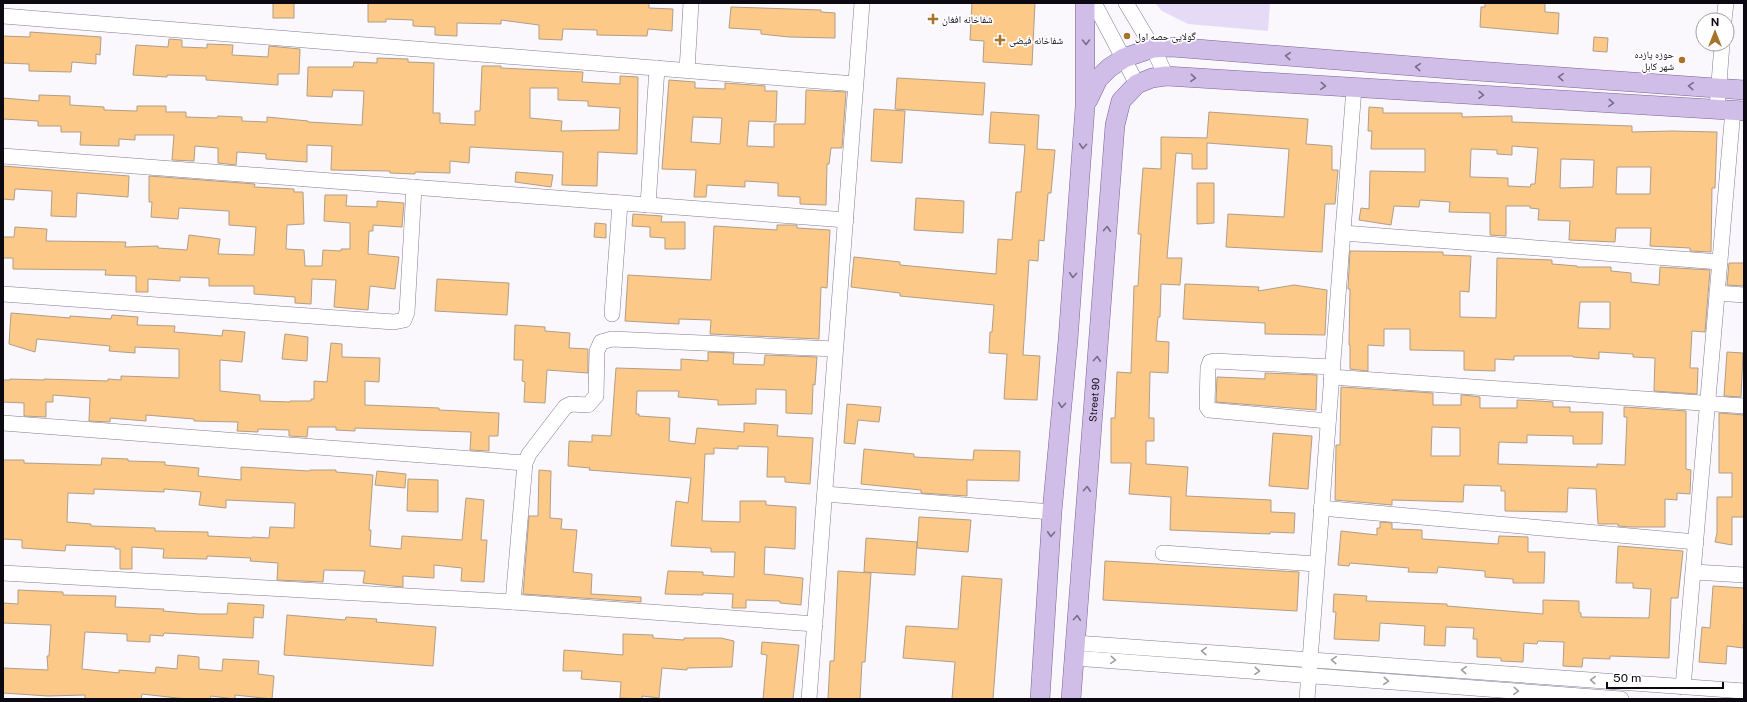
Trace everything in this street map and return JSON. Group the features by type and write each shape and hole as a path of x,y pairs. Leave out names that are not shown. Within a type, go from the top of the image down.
{"main road":[{"path":"1040,699 1052,512 1068,340 1085,107 1085,3"},
{"path":"1085,107 1098,79 1109,68 1124,58 1153,48 1172,47 1744,90"},
{"path":"1448,94 1450,69"},
{"path":"1137,84 1152,78 1166,76 1731,110"},
{"name":"Street 90","path":"1071,699 1115,133 1121,101 1137,84"}],"street":[{"path":"687,70 691,3"},
{"path":"809,699 862,3"},
{"path":"1094,3 1137,84"},
{"path":"1126,3 1153,48 1166,76"},
{"path":"3,16 855,84"},
{"path":"1683,687 1720,262 1731,110 1719,88 1721,52"},
{"path":"648,205 657,68"},
{"path":"1307,699 1316,564 1354,88"},
{"path":"3,156 846,220"},
{"path":"3,294 386,322 404,320 407,312 414,187"},
{"path":"612,314 620,203"},
{"path":"1342,233 1720,262"},
{"path":"1717,293 1744,295"},
{"path":"513,602 525,463 529,454 566,407 571,404 588,405 596,396 597,351 601,342 612,339 835,349"},
{"path":"1328,421 1209,410 1207,407 1208,368 1210,362 1214,361 1744,406"},
{"path":"3,423 525,463"},
{"path":"825,494 1052,512"},
{"path":"1321,508 1696,542"},
{"path":"1163,553 1316,564"},
{"path":"1694,572 1744,575"},
{"path":"3,573 513,602 815,624"},
{"path":"1075,650 1310,659 1744,691"},
{"path":"1075,650 1308,675 1621,699"}],"shaded area":[{"path":"1155,3 1270,3 1268,31 1188,24 1162,11"}],"building":[{"path":"273,3 294,3 294,18 273,18"},
{"path":"368,3 649,3 649,8 673,9 672,31 648,29 647,36 597,35 597,30 563,29 562,40 539,39 539,25 501,20 501,24 457,23 457,36 435,35 435,27 413,26 413,20 386,19 386,22 368,22"},
{"path":"972,3 1035,3 1032,65 983,62 984,41 970,40"},
{"path":"1485,3 1545,3 1545,12 1559,13 1558,34 1480,27 1481,7 1485,7"},
{"path":"731,7 821,10 821,12 835,13 835,38 789,37 761,34 761,30 729,28"},
{"path":"30,32 101,37 100,55 96,54 96,64 72,62 71,72 29,71 29,64 3,63 3,36 30,37"},
{"path":"1594,37 1608,38 1607,52 1593,51"},
{"path":"169,39 182,40 182,47 207,48 207,44 233,45 232,55 268,57 269,46 300,49 299,74 278,74 278,85 206,80 206,76 167,75 167,77 133,75 136,45 168,47"},
{"path":"377,58 408,59 408,62 434,63 433,113 440,113 440,123 475,125 475,111 480,111 482,66 583,72 582,82 620,84 620,76 638,77 637,154 598,152 597,186 562,185 563,152 470,147 469,163 450,161 450,173 415,172 415,174 390,173 390,171 331,170 332,146 307,145 307,162 266,159 266,154 237,152 236,165 218,163 218,148 195,146 194,161 172,160 174,135 135,135 135,140 119,139 119,146 80,145 81,132 61,132 61,126 38,126 38,121 3,119 3,98 39,101 39,95 70,96 70,105 104,107 104,110 137,111 137,106 166,106 166,112 186,112 186,117 242,117 242,121 267,122 267,117 308,122 362,125 364,91 333,90 332,97 307,96 308,67 353,67 354,62 377,63","holes":["530,88 558,88 558,100 588,101 588,106 620,108 619,130 561,131 562,121 530,118"]},
{"path":"897,78 985,83 983,115 895,109"},
{"path":"669,80 695,82 695,88 725,89 725,83 765,86 765,91 777,91 776,122 749,121 747,146 774,147 774,124 805,124 806,90 846,92 842,148 831,148 829,164 827,164 826,205 800,204 800,197 778,196 778,183 745,181 745,187 707,185 706,197 694,197 696,170 662,169","holes":["693,117 722,118 720,144 691,142"]},
{"path":"1369,107 1383,108 1383,113 1462,113 1462,117 1512,116 1512,122 1632,126 1632,132 1717,132 1715,188 1712,188 1711,252 1690,251 1690,248 1650,246 1651,228 1616,228 1615,242 1569,240 1570,221 1538,220 1539,209 1530,208 1530,206 1506,206 1506,236 1490,235 1490,213 1449,212 1450,202 1420,200 1419,207 1394,206 1391,225 1359,220 1361,208 1369,209 1370,171 1425,172 1425,149 1371,149 1372,131 1368,131","holes":["1512,146 1538,148 1535,184 1531,184 1530,187 1508,186 1508,178 1470,177 1471,149 1497,150 1497,154 1512,155","1561,159 1594,160 1593,187 1560,188","1617,167 1651,167 1650,194 1616,194"]},
{"path":"874,109 905,111 902,163 871,161"},
{"path":"991,112 1039,115 1037,149 1055,150 1051,193 1048,193 1044,241 1039,240 1038,261 1029,260 1023,355 1040,356 1037,400 1004,399 1007,354 989,353 994,305 900,296 900,293 851,287 854,257 900,262 900,265 996,274 998,239 1012,240 1016,192 1021,192 1025,145 989,143"},
{"path":"1209,112 1308,119 1306,144 1332,146 1332,170 1338,170 1335,204 1325,204 1322,252 1226,247 1228,214 1284,217 1289,149 1207,143 1207,169 1192,169 1192,154 1176,153 1167,258 1182,258 1180,285 1161,284 1160,317 1158,317 1156,341 1169,342 1168,373 1150,372 1149,418 1154,418 1154,441 1146,441 1146,464 1188,467 1186,496 1271,500 1271,512 1295,513 1294,533 1270,532 1270,534 1170,530 1171,497 1129,494 1131,463 1111,463 1111,418 1115,418 1117,372 1131,373 1134,286 1138,286 1141,234 1138,234 1143,168 1161,169 1161,137 1207,138"},
{"path":"3,166 129,176 128,197 77,193 76,217 51,216 52,191 15,189 14,200 3,199"},
{"path":"516,172 553,175 551,187 515,182"},
{"path":"149,176 255,184 254,187 294,189 294,192 303,192 304,224 287,225 286,249 304,250 305,266 322,266 323,250 341,251 341,249 350,249 350,223 324,221 325,195 347,195 346,206 377,207 377,201 404,203 402,227 373,225 373,231 369,231 368,254 399,257 395,289 370,286 368,310 334,307 336,280 312,279 311,304 295,303 295,297 254,294 254,286 209,286 209,278 180,277 180,281 148,279 148,292 136,292 136,276 105,275 106,270 13,269 13,258 3,258 3,237 14,237 15,227 47,229 46,241 126,242 125,247 158,246 158,248 187,250 189,235 220,239 218,254 254,255 256,227 229,225 229,211 179,208 178,219 151,217 152,202 149,202"},
{"path":"1197,183 1214,183 1214,223 1197,224"},
{"path":"916,198 964,201 963,233 914,230"},
{"path":"633,214 662,216 661,222 685,222 685,249 665,249 665,238 650,237 650,227 632,226"},
{"path":"595,223 606,224 606,238 594,237"},
{"path":"777,225 797,225 797,228 830,230 827,288 821,287 819,339 710,334 711,320 679,319 679,324 625,321 628,275 711,280 714,226 777,230"},
{"path":"1350,251 1443,252 1443,255 1471,256 1469,292 1460,291 1460,317 1496,318 1497,258 1552,260 1552,264 1577,267 1611,267 1611,271 1631,273 1631,282 1659,285 1660,267 1710,270 1705,332 1692,331 1690,368 1698,368 1697,394 1654,391 1655,358 1633,357 1633,354 1599,352 1599,359 1573,356 1514,356 1514,360 1495,359 1495,371 1464,370 1464,351 1410,350 1410,329 1384,329 1384,346 1368,345 1368,371 1350,369 1350,289 1348,289","holes":["1580,302 1610,302 1610,329 1578,328"]},
{"path":"1729,263 1744,263 1744,286 1727,285"},
{"path":"437,279 509,283 507,315 435,311"},
{"path":"1185,284 1259,287 1258,291 1294,285 1327,290 1325,335 1265,334 1265,323 1183,319"},
{"path":"11,313 70,318 70,316 111,319 112,315 138,317 137,325 175,326 174,332 222,336 223,330 245,332 242,362 220,360 220,391 260,395 260,401 290,402 311,401 311,399 314,399 314,381 327,382 331,343 342,344 342,357 380,358 379,382 365,381 365,405 439,408 439,410 499,413 498,436 489,436 489,451 470,450 471,432 355,428 355,431 336,430 336,427 308,427 307,437 289,436 289,430 258,429 258,432 237,431 238,422 194,421 194,419 146,415 146,421 110,418 110,422 89,421 90,398 53,395 53,402 46,402 46,417 24,416 24,403 3,402 3,380 44,379 108,381 108,379 121,380 121,376 179,378 179,349 135,347 135,353 109,351 110,346 37,339 35,352 9,344"},
{"path":"515,325 545,327 545,331 570,333 569,348 588,349 588,373 547,370 545,403 524,402 525,382 522,381 523,360 514,360"},
{"path":"285,334 308,337 307,361 282,359"},
{"path":"708,352 734,353 733,364 764,365 765,355 817,357 815,385 813,384 812,414 786,413 786,390 756,389 756,404 718,405 718,400 678,397 679,391 637,391 636,414 639,414 639,416 670,418 669,441 695,444 697,428 744,432 744,423 778,425 777,436 813,438 810,484 785,482 785,477 767,477 768,447 738,446 738,449 714,448 714,454 705,454 702,521 740,522 740,501 766,501 766,505 796,507 795,549 765,547 764,574 803,578 801,605 780,603 780,601 746,600 746,608 732,608 733,594 665,594 668,571 703,572 703,575 734,577 735,552 711,552 711,548 671,546 676,501 688,503 691,478 589,470 590,468 568,466 569,441 592,442 592,435 611,436 616,368 681,370 681,359 708,361"},
{"path":"1727,352 1743,353 1741,397 1724,396"},
{"path":"1265,373 1317,375 1316,410 1216,402 1217,377 1265,379"},
{"path":"1341,387 1433,393 1433,405 1461,405 1461,395 1464,395 1480,397 1480,408 1517,408 1517,400 1553,402 1553,407 1570,407 1570,412 1603,412 1602,444 1573,444 1573,436 1527,435 1527,443 1499,442 1498,464 1597,467 1597,464 1625,465 1627,417 1624,417 1624,407 1686,411 1686,469 1691,470 1690,494 1677,493 1677,500 1665,499 1665,527 1631,527 1618,526 1618,524 1598,524 1596,489 1568,488 1567,512 1505,511 1505,491 1501,491 1501,486 1464,485 1463,502 1392,500 1392,505 1335,500 1336,445 1340,445","holes":["1432,427 1460,428 1460,456 1431,456"]},
{"path":"847,404 881,407 879,422 858,420 855,444 844,443"},
{"path":"1719,413 1744,415 1744,517 1732,517 1732,545 1715,542 1717,533 1717,497 1732,497 1732,473 1719,473"},
{"path":"1273,433 1312,436 1308,489 1269,486"},
{"path":"864,449 914,454 914,457 973,460 974,450 1020,451 1019,481 967,480 967,496 921,493 921,490 861,484"},
{"path":"102,458 128,459 128,461 165,462 165,465 199,468 198,476 241,480 241,467 309,471 336,470 336,472 373,475 369,530 371,530 370,546 401,549 402,536 462,540 466,498 484,500 481,540 487,540 484,582 461,581 462,568 434,565 434,578 403,576 403,587 363,583 365,571 324,570 323,582 277,580 278,563 250,561 251,558 207,556 207,559 163,558 164,549 132,547 132,569 120,569 120,549 115,549 115,547 66,545 65,551 22,548 22,540 3,539 3,460 24,460 24,463 101,465","holes":["94,489 164,492 164,489 201,492 199,505 226,508 226,500 295,503 294,528 270,527 269,538 252,538 208,536 208,532 155,531 155,528 91,526 91,524 67,522 68,493 94,494"]},
{"path":"539,470 551,471 550,518 562,519 561,529 577,530 573,572 592,574 591,594 641,597 641,602 523,594 529,516 538,516"},
{"path":"377,471 406,474 405,488 375,485"},
{"path":"408,479 438,480 438,512 407,511"},
{"path":"919,517 971,520 968,552 917,548"},
{"path":"1380,522 1392,523 1392,529 1422,530 1422,539 1498,544 1499,536 1528,537 1528,552 1545,552 1544,583 1513,583 1513,579 1485,577 1485,571 1438,567 1437,573 1408,572 1409,568 1350,563 1349,566 1338,565 1341,531 1377,535 1377,528 1380,528"},
{"path":"866,538 917,542 915,575 864,572"},
{"path":"1618,546 1683,551 1678,598 1671,598 1669,658 1610,656 1610,659 1583,658 1582,667 1563,666 1564,642 1538,641 1537,644 1524,643 1523,662 1501,661 1501,658 1477,657 1477,639 1473,639 1474,628 1446,627 1445,646 1424,645 1425,626 1380,623 1379,641 1334,639 1336,612 1333,612 1334,594 1367,596 1366,601 1447,604 1447,606 1543,614 1543,600 1579,601 1579,612 1581,613 1581,617 1649,618 1651,589 1633,588 1633,583 1616,583"},
{"path":"1105,561 1299,572 1297,611 1103,600"},
{"path":"838,571 871,573 865,662 862,662 860,699 828,699 830,661 834,661"},
{"path":"962,576 1002,579 993,699 952,699 955,662 903,658 906,626 958,629"},
{"path":"1713,586 1744,588 1743,648 1727,646 1726,664 1699,662 1702,627 1710,628"},
{"path":"18,590 63,592 63,595 116,596 115,607 164,609 163,611 199,614 227,614 228,603 264,605 263,618 254,617 253,638 164,633 163,636 150,635 150,642 127,641 127,634 85,632 82,669 119,673 119,670 155,673 156,667 177,669 178,655 199,657 199,669 222,671 223,659 259,661 258,674 274,676 272,699 235,695 235,699 211,696 210,699 186,699 142,694 141,699 85,699 85,695 48,696 3,693 3,668 48,670 47,656 49,656 51,625 3,623 3,603 18,604"},
{"path":"287,615 345,620 346,617 377,619 376,622 436,627 433,666 284,655"},
{"path":"623,634 653,635 653,638 684,640 684,638 721,638 734,641 732,667 687,668 687,670 662,668 659,698 642,696 642,699 620,698 621,682 581,679 582,671 563,671 564,650 623,655"},
{"path":"762,642 799,645 793,699 763,699 767,655 761,654"}],"place":[{"name":"شفاخانه افغان","path":"933,19"},
{"name":"گولایی حصه اول","path":"1127,36"},
{"name":"شفاخانه فیضی","path":"1000,40"},
{"name":"حوزه یازده شهر کابل","path":"1682,60"}]}
